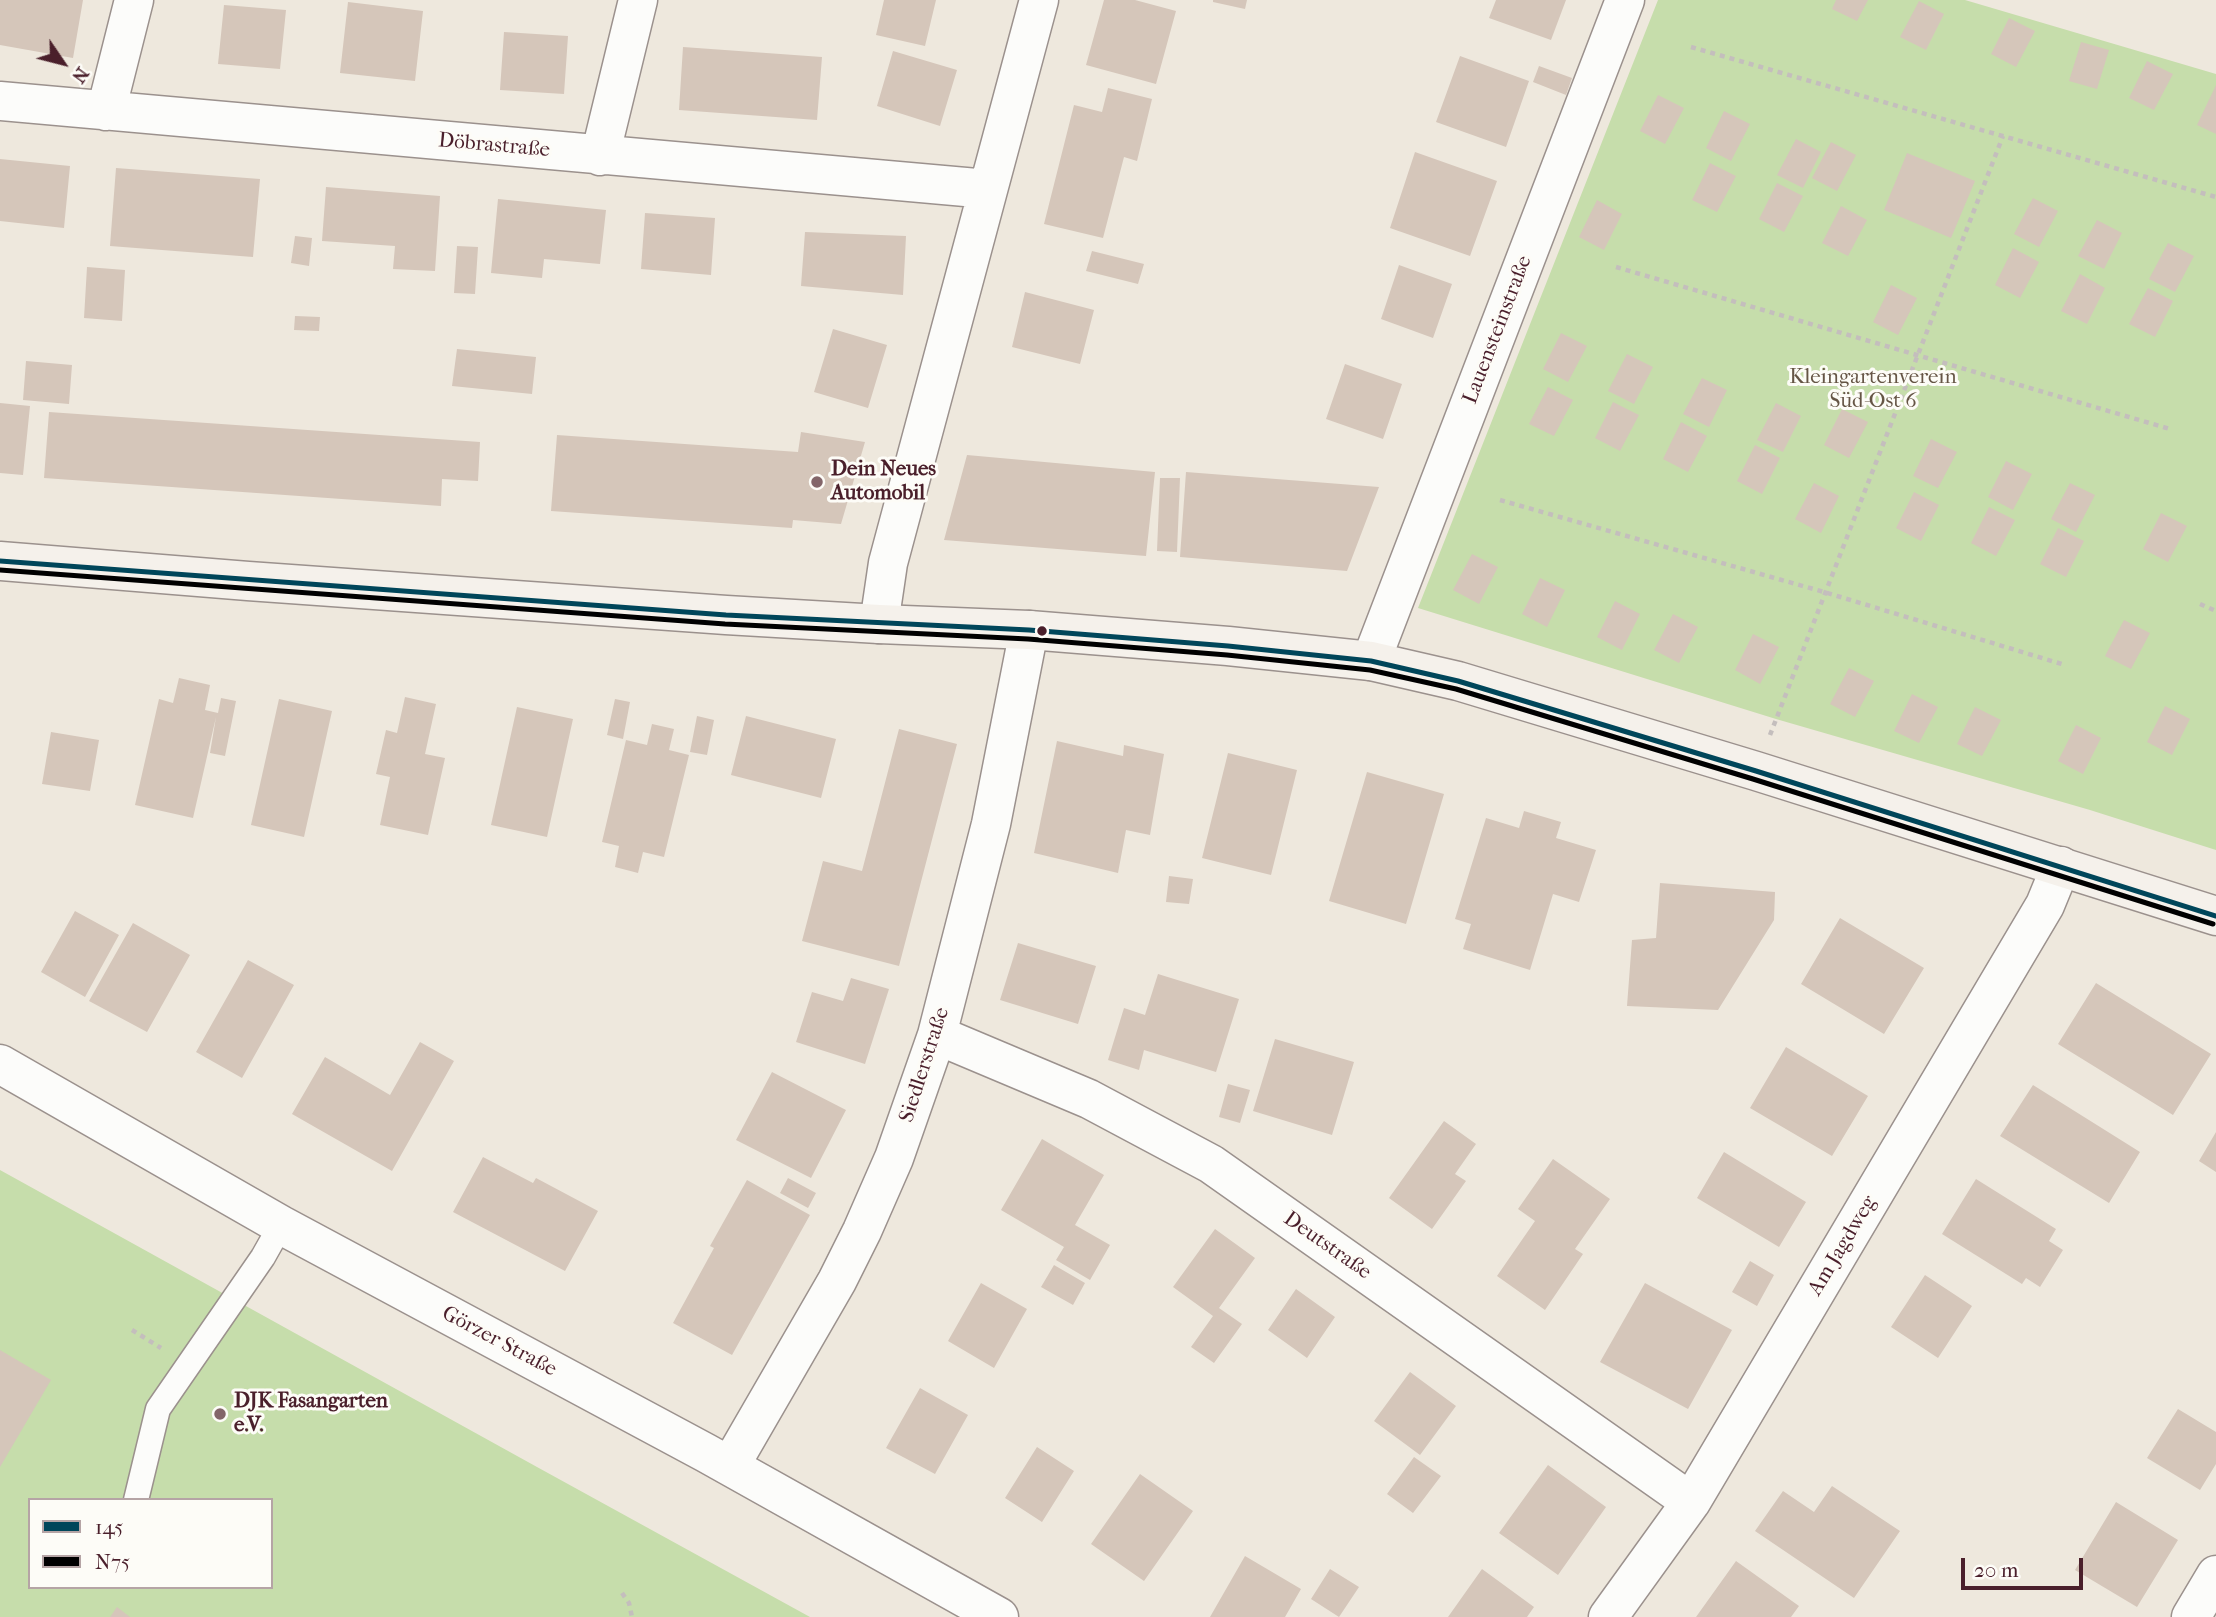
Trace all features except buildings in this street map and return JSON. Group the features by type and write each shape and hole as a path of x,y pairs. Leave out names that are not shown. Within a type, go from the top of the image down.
{"street":[{"path":"106,111 134,0"},
{"path":"600,156 638,0"},
{"path":"879,624 888,563 1039,0"},
{"name":"Lauensteinstraße","path":"1371,661 1625,0"},
{"name":"Döbrastraße","path":"0,101 988,189"},
{"path":"0,561 248,582 879,624 1029,630 1371,661 1458,681 2216,916"},
{"name":"Siedlerstraße","path":"730,1466 837,1281 894,1158 937,1035 991,824 1029,630"},
{"name":"Am Jagdweg","path":"1608,1617 1691,1502 2045,905 2061,866"},
{"name":"Deutstraße","path":"937,1035 1089,1099 1211,1164 1691,1502"},
{"name":"Görzer Straße","path":"0,1064 281,1225 730,1466 999,1617"},
{"path":"2191,1617 2216,1576"}],"lane":[{"path":"136,1498 158,1409 263,1257 281,1225"}],"path":[{"path":"1691,47 2216,197"},
{"path":"1776,719 2003,136"},
{"path":"1616,267 2170,429"},
{"path":"1500,500 1824,592 2065,665"},
{"path":"2200,604 2216,611"},
{"path":"622,1593 629,1603 632,1617"}],"green space":[{"name":"Kleingartenverein Süd-Ost 6","path":"1658,0 1965,0 2216,74 2216,850 2090,810 1776,719 1418,608"},
{"name":"DJK Fasangarten e.V.","path":"0,1170 537,1467 810,1617 0,1617"}],"transit line":[{"name":"145","path":"0,561 726,615 1029,630 1371,661 1458,681 1756,771 2216,916"},
{"name":"N75","path":"0,570 725,624 1028,639 1370,670 1456,689 1753,779 2213,924"}],"place":[{"name":"Dein Neues Automobil","path":"817,482"},
{"name":"DJK Fasangarten e.V.","path":"220,1414"}]}
